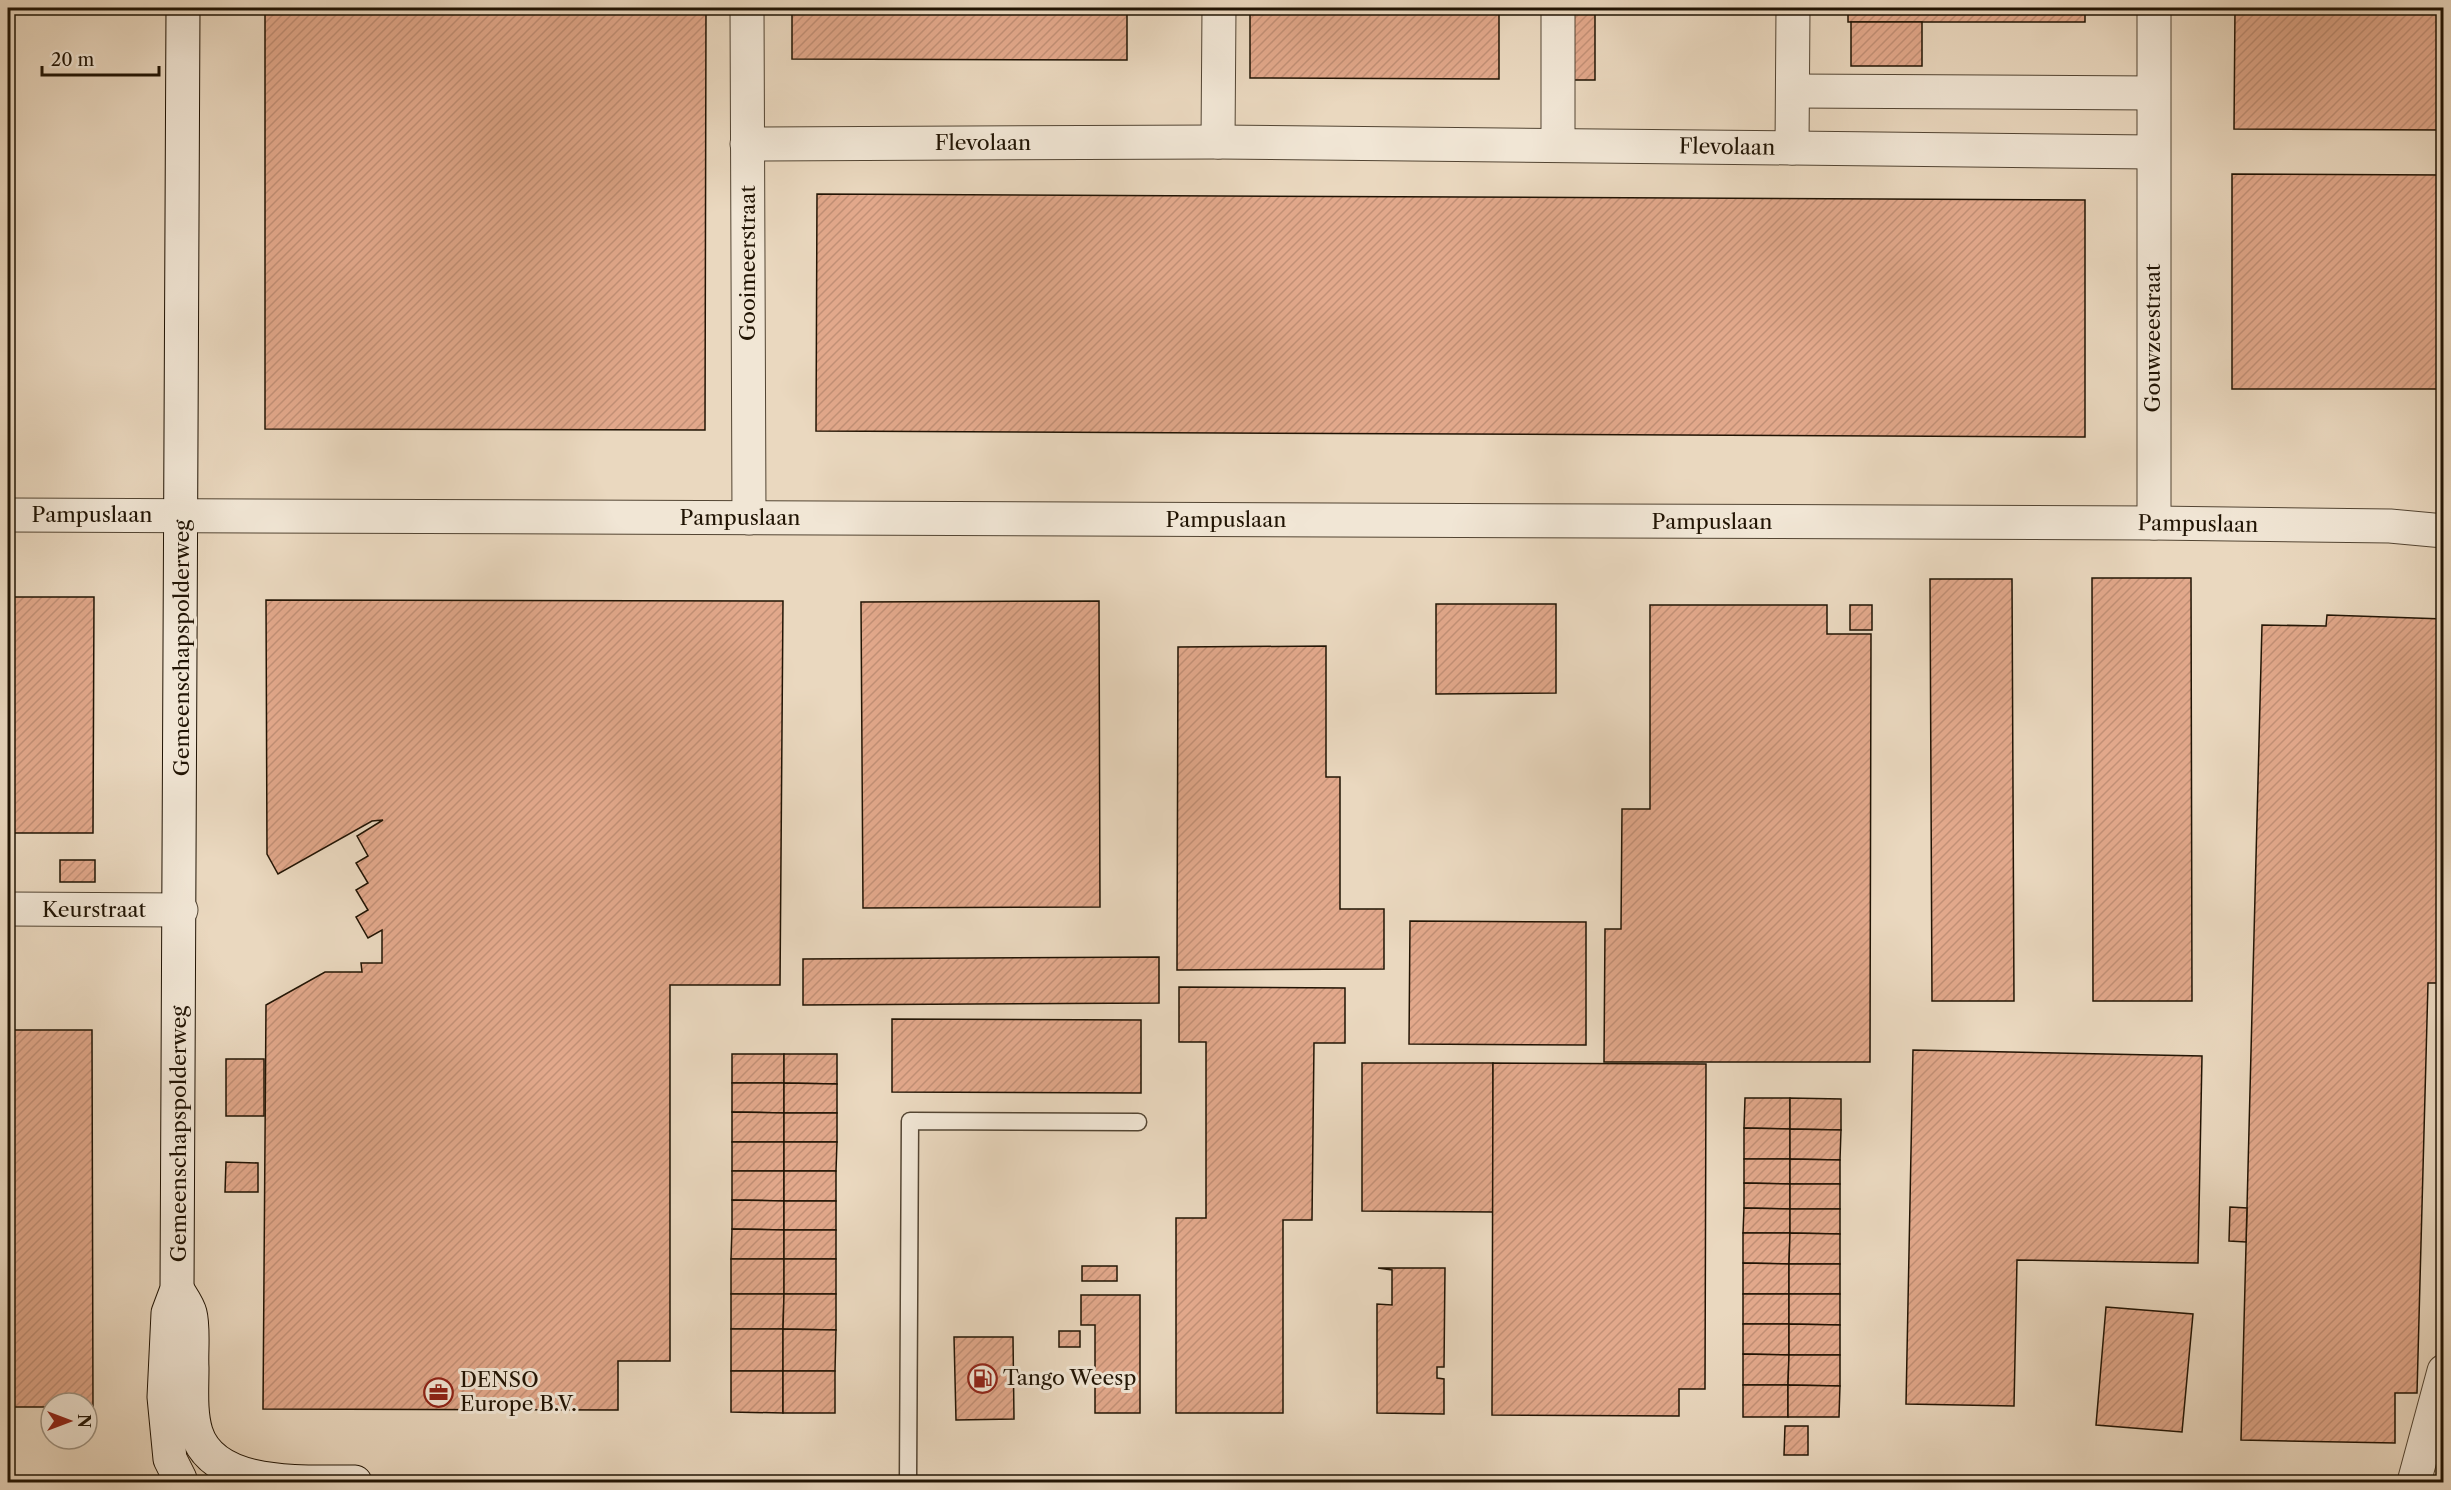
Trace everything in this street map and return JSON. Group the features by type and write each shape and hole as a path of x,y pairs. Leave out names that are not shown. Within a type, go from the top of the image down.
{"street":[{"name":"Gemeenschapspolderweg","path":"180,1481 170,1459 164,1397 168,1313 177,1289 181,910 183,8"},
{"name":"Gooimeerstraat","path":"747,8 749,518"},
{"path":"1218,142 1219,8"},
{"path":"1558,8 1558,145"},
{"name":"Flevolaan","path":"747,144 1218,142 1792,148 1793,8"},
{"name":"Gouwzeestraat","path":"2154,8 2152,152 2154,523"},
{"path":"1793,91 2153,93"},
{"path":"1792,148 2152,152"},
{"name":"Pampuslaan","path":"8,515 2154,523 2390,526 2444,531"},
{"name":"Keurstraat","path":"8,909 181,910"},
{"name":"Gemeenschapspolderweg","path":"177,1289 190,1313 192,1401 196,1431 207,1452"},
{"path":"2414,1482 2444,1371"},
{"path":"180,1481 207,1452 220,1465 231,1471 261,1478 294,1482 355,1482"}],"lane":[{"path":"908,1482 910,1121 1138,1122"}],"building":[{"path":"265,8 706,8 705,430 265,429"},
{"path":"792,8 1127,8 1127,60 792,59"},
{"path":"1250,8 1499,8 1499,79 1250,78"},
{"path":"1848,8 2085,8 2085,22 1848,22"},
{"path":"2235,8 2444,8 2444,130 2234,129"},
{"path":"1595,13 1595,80 1566,80 1565,14"},
{"path":"1851,22 1922,22 1922,66 1851,66"},
{"path":"2232,174 2444,175 2444,414 2438,414 2438,389 2232,389"},
{"path":"817,194 2085,200 2085,437 816,431"},
{"path":"2092,578 2191,578 2192,1001 2093,1001"},
{"path":"1930,579 2012,579 2014,1001 1932,1001"},
{"path":"8,597 94,597 93,833 8,833"},
{"path":"266,600 783,601 780,985 670,985 670,1361 618,1361 618,1410 263,1409 266,1005 325,972 362,972 361,963 382,963 382,930 368,938 356,917 368,910 356,890 368,883 356,863 368,856 357,836 383,820 372,821 278,874 267,854"},
{"path":"1099,601 1100,907 863,908 861,602"},
{"path":"1436,604 1556,604 1556,693 1436,694"},
{"path":"1650,605 1827,605 1827,634 1871,634 1870,1062 1604,1062 1605,929 1621,929 1622,809 1650,809"},
{"path":"1850,605 1872,605 1872,630 1850,630"},
{"path":"2327,615 2444,619 2444,983 2428,983 2417,1393 2395,1393 2395,1443 2241,1440 2262,625 2326,626"},
{"path":"1326,646 1326,777 1340,777 1340,909 1384,909 1384,969 1177,970 1178,647"},
{"path":"60,860 95,860 95,882 60,882"},
{"path":"1410,921 1586,922 1586,1045 1409,1044"},
{"path":"1159,957 1159,1003 803,1005 803,959"},
{"path":"1179,987 1345,988 1345,1043 1314,1043 1312,1220 1283,1220 1283,1413 1176,1413 1176,1218 1206,1218 1206,1042 1179,1042"},
{"path":"892,1019 1141,1020 1141,1093 892,1092"},
{"path":"8,1030 92,1030 93,1391 39,1391 39,1407 8,1407"},
{"path":"1913,1050 2202,1056 2198,1263 2017,1260 2014,1406 1906,1404"},
{"path":"732,1054 784,1054 784,1083 732,1083"},
{"path":"784,1054 837,1054 837,1084 784,1083"},
{"path":"226,1059 264,1059 264,1116 226,1116"},
{"path":"1362,1063 1493,1063 1493,1212 1362,1211"},
{"path":"1493,1063 1706,1064 1705,1389 1679,1389 1679,1416 1492,1415"},
{"path":"732,1083 784,1083 784,1113 732,1112"},
{"path":"784,1083 837,1084 837,1113 784,1113"},
{"path":"1745,1098 1790,1098 1790,1129 1744,1128"},
{"path":"1790,1098 1841,1099 1841,1130 1790,1129"},
{"path":"732,1112 784,1113 784,1142 732,1142"},
{"path":"784,1113 837,1113 837,1142 784,1142"},
{"path":"1744,1128 1790,1129 1790,1159 1744,1159"},
{"path":"1790,1129 1841,1130 1840,1160 1790,1159"},
{"path":"732,1142 784,1142 784,1171 732,1171"},
{"path":"784,1142 837,1142 836,1171 784,1171"},
{"path":"1744,1159 1790,1159 1790,1184 1744,1183"},
{"path":"1790,1159 1840,1160 1840,1184 1790,1184"},
{"path":"226,1162 258,1163 258,1192 225,1192"},
{"path":"732,1171 784,1171 784,1201 732,1200"},
{"path":"784,1171 836,1171 836,1201 784,1201"},
{"path":"1744,1183 1790,1184 1790,1209 1744,1208"},
{"path":"1790,1184 1840,1184 1840,1209 1790,1209"},
{"path":"732,1200 784,1201 784,1230 732,1229"},
{"path":"784,1201 836,1201 836,1230 784,1230"},
{"path":"2230,1207 2247,1208 2246,1242 2229,1241"},
{"path":"1744,1208 1790,1209 1790,1233 1743,1233"},
{"path":"1790,1209 1840,1209 1840,1234 1790,1233"},
{"path":"732,1229 784,1230 784,1259 731,1259"},
{"path":"784,1230 836,1230 836,1259 784,1259"},
{"path":"1743,1233 1790,1233 1789,1264 1743,1263"},
{"path":"1790,1233 1840,1234 1840,1264 1789,1264"},
{"path":"731,1259 784,1259 784,1294 731,1294"},
{"path":"784,1259 836,1259 836,1294 784,1294"},
{"path":"1743,1263 1789,1264 1789,1294 1743,1294"},
{"path":"1789,1264 1840,1264 1840,1294 1789,1294"},
{"path":"1082,1266 1117,1266 1117,1281 1082,1281"},
{"path":"1378,1268 1445,1268 1444,1367 1437,1367 1437,1378 1444,1379 1444,1414 1377,1413 1377,1304 1392,1305 1392,1270"},
{"path":"731,1294 784,1294 783,1329 731,1329"},
{"path":"784,1294 836,1294 836,1330 783,1329"},
{"path":"1743,1294 1789,1294 1789,1324 1743,1324"},
{"path":"1789,1294 1840,1294 1840,1325 1789,1324"},
{"path":"1081,1295 1140,1295 1140,1413 1095,1413 1095,1325 1081,1325"},
{"path":"2106,1307 2193,1314 2182,1432 2096,1425"},
{"path":"1743,1324 1789,1324 1789,1355 1743,1354"},
{"path":"1789,1324 1840,1325 1840,1355 1789,1355"},
{"path":"731,1329 783,1329 783,1371 731,1371"},
{"path":"783,1329 836,1330 835,1371 783,1371"},
{"path":"1059,1331 1080,1331 1080,1347 1059,1347"},
{"path":"954,1337 1013,1337 1014,1419 956,1420"},
{"path":"1743,1354 1789,1355 1788,1385 1743,1385"},
{"path":"1789,1355 1840,1355 1840,1386 1788,1385"},
{"path":"731,1371 783,1371 783,1413 731,1412"},
{"path":"783,1371 835,1371 835,1413 783,1413"},
{"path":"1743,1385 1788,1385 1788,1417 1743,1417"},
{"path":"1788,1385 1840,1386 1839,1417 1788,1417"},
{"path":"1785,1426 1808,1426 1808,1455 1784,1455"}],"place":[{"name":"Tango Weesp","path":"982,1378"},
{"name":"DENSO Europe B.V.","path":"439,1392"}]}
